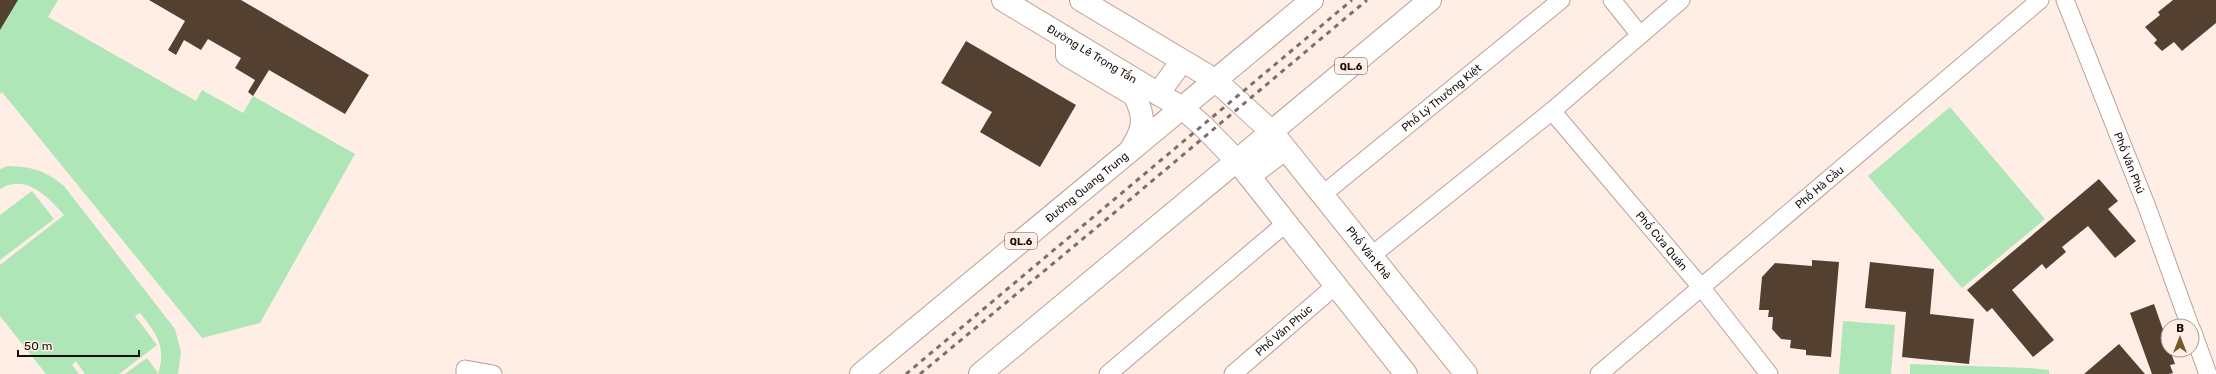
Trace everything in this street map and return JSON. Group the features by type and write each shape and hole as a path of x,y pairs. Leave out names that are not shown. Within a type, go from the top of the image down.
{"main road":[{"name":"Đường Lê Trọng Tấn","path":"1003,0 1182,108 1203,126 1243,169"},
{"path":"1081,0 1216,80"},
{"name":"Đường Quang Trung","path":"861,374 1312,0"},
{"name":"QL.6","path":"980,374 1243,169 1272,132 1430,0"},
{"path":"1067,39 1067,55 1134,95 1137,100 1142,118 1141,133 1129,152"},
{"path":"1158,94 1182,61"},
{"name":"Phố Văn Khê","path":"1216,80 1272,132 1284,149 1466,374"},
{"path":"1284,149 1243,169 1285,224 1406,374"}],"street":[{"name":"Phố Lý Thường Kiệt","path":"1322,195 1561,0"},
{"path":"1612,0 1640,35"},
{"path":"1371,256 1552,111 1681,0"},
{"name":"Phố Hà Cầu","path":"1599,374 2040,0"},
{"name":"Phố Văn Phú","path":"2066,0 2147,207 2187,318"},
{"name":"Phố Cửa Quán","path":"1552,111 1701,287 1768,374"},
{"path":"1108,374 1285,224"},
{"name":"Phố Văn Phúc","path":"1233,374 1335,286"},
{"path":"2200,352 2208,374"},
{"path":"464,374 465,368 493,374"}],"green space":[{"path":"0,0 58,0 48,17 196,101 202,90 243,113 253,96 355,154 260,323 202,338 2,92 0,94"},
{"path":"1950,107 2045,219 1962,288 1868,176"},
{"path":"8,166 38,170 51,176 64,186 175,329 181,352 178,374 158,374 161,356 158,341 151,327 140,313 135,316 157,345 119,374 85,374 76,361 72,365 79,374 46,374 0,316 0,265 64,215 44,195 27,185 10,185 0,189 0,169"},
{"path":"32,191 54,219 0,260 0,215"},
{"path":"1843,321 1895,325 1891,374 1839,374"},
{"path":"147,358 158,373 125,374"},
{"path":"1910,364 2030,368 2049,370 2049,374 1910,374"}],"building":[{"path":"0,0 18,0 0,30"},
{"path":"149,0 241,0 369,75 345,114 269,70 253,96 248,92 255,80 235,68 241,58 208,39 201,50 184,40 176,55 168,50 185,21"},
{"path":"2173,0 2216,0 2216,23 2182,51 2174,42 2162,51 2154,43 2157,40 2145,27 2160,15 2158,12"},
{"path":"966,41 1076,105 1040,167 980,132 992,112 941,83"},
{"path":"2099,179 2118,201 2108,209 2136,241 2115,258 2088,226 2062,247 2066,252 2046,269 2042,264 2012,290 2054,340 2033,357 1992,308 1987,312 1967,290"},
{"path":"1812,260 1839,262 1831,357 1806,355 1806,350 1790,348 1791,340 1781,339 1772,329 1773,317 1768,317 1769,310 1759,310 1762,277 1775,263 1812,266"},
{"path":"1870,262 1934,269 1930,314 1974,319 1969,364 1902,357 1906,312 1865,308"},
{"path":"2154,304 2160,321 2160,358 2173,358 2175,364 2170,365 2173,373 2152,374 2130,313"},
{"path":"2119,344 2145,374 2084,374"}],"railway":[{"path":"906,374 1352,0"},
{"path":"920,374 1367,0"}]}
